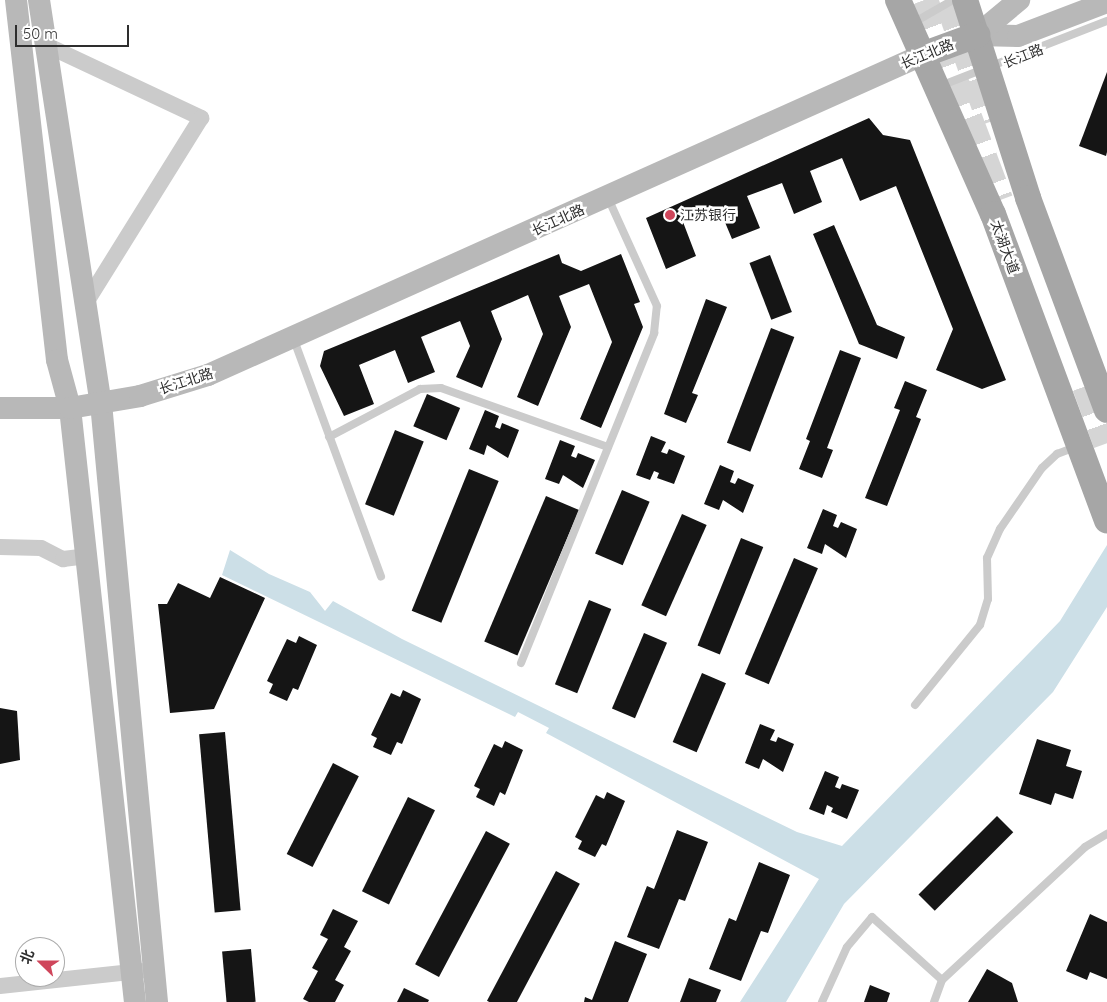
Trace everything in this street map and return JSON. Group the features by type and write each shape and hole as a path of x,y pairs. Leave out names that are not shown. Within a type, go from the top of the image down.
{"main road":[{"path":"16,0 57,360 70,408 87,556 142,971 157,1002"},
{"path":"39,0 84,306 101,403 142,971 135,1002"},
{"name":"太湖大道","path":"898,0 993,214 1103,509"},
{"path":"965,0 1028,198 1107,410"},
{"path":"977,35 1019,0"},
{"name":"长江北路","path":"0,408 70,408 101,403 208,375 294,340 922,55 977,35 1018,36 1107,2"},
{"path":"993,214 1003,199 1028,198"}],"street":[{"path":"44,44 201,118 84,306"},
{"path":"0,547 41,548 63,559 87,556"},
{"path":"0,986 142,971"}],"lane":[{"path":"909,26 953,0"},
{"name":"长江路","path":"938,87 988,70 1107,21"},
{"path":"521,663 654,333 656,306 608,198"},
{"path":"294,340 381,577"},
{"path":"329,437 420,389 441,388 608,447"},
{"path":"915,705 980,625 988,599 987,558 1000,529 1042,468 1057,454 1079,446"},
{"path":"934,1002 942,980 1085,847 1107,834"},
{"path":"822,1002 847,947 872,917 942,980"}],"shaded area":[{"path":"1107,545 1107,607 1053,692 844,904 786,1002 740,1002 819,879 546,733 549,728 518,712 515,717 222,575 230,550 269,574 310,592 325,611 333,601 402,639 797,832 842,846 1060,621"}],"building":[{"path":"1107,72 1107,152 1106,156 1079,146"},
{"path":"869,118 883,135 910,140 1006,380 982,389 936,370 953,329 896,186 860,201 842,158 810,171 822,202 794,214 782,183 747,196 760,228 732,239 719,208 683,222 696,256 666,269 646,218"},
{"path":"834,225 877,325 905,337 897,359 859,344 813,234"},
{"path":"559,254 562,263 581,271 621,254 640,302 634,304 643,327 601,428 580,419 612,342 589,284 559,296 571,327 538,406 517,397 543,334 528,295 491,311 502,339 482,388 456,377 470,346 460,321 421,337 435,372 408,383 395,350 359,365 374,404 344,416 320,366 324,351"},
{"path":"770,255 792,312 771,320 749,263"},
{"path":"706,299 727,307 692,393 698,395 686,423 664,414"},
{"path":"771,328 794,337 750,452 727,443"},
{"path":"840,350 861,358 827,448 833,450 822,478 799,469 810,441 806,439"},
{"path":"905,381 927,390 916,417 921,419 887,506 865,498 900,410 894,408"},
{"path":"427,394 460,408 446,440 413,426"},
{"path":"485,410 499,416 495,427 500,429 502,423 519,430 508,458 487,445 484,455 469,449"},
{"path":"395,430 424,442 394,516 365,504"},
{"path":"651,436 666,442 661,452 667,454 669,449 685,456 674,484 657,478 659,473 654,471 650,480 636,475"},
{"path":"560,440 575,446 571,456 576,458 578,453 595,460 583,488 563,475 559,484 545,479"},
{"path":"720,465 734,471 730,482 735,484 738,478 754,485 743,513 723,500 719,510 704,504"},
{"path":"469,469 499,481 441,623 412,611"},
{"path":"622,490 650,502 623,565 595,554"},
{"path":"546,496 579,510 517,656 484,641"},
{"path":"823,509 837,515 833,526 838,528 841,522 857,529 846,558 825,544 822,554 807,548"},
{"path":"682,514 707,525 666,616 641,605"},
{"path":"741,538 763,547 720,655 698,646"},
{"path":"794,558 818,568 769,684 745,674"},
{"path":"220,577 265,598 214,709 170,713 158,604 167,604 178,583 210,598"},
{"path":"589,600 611,609 577,693 555,684"},
{"path":"644,633 667,643 635,718 612,708"},
{"path":"299,636 317,645 298,690 293,688 287,701 269,693 273,684 267,681 287,639 296,643"},
{"path":"702,673 726,683 697,752 673,742"},
{"path":"403,690 421,699 402,744 397,742 391,755 373,747 377,738 371,735 391,693 400,697"},
{"path":"0,708 17,711 20,760 0,764"},
{"path":"760,724 775,730 770,740 776,742 778,737 794,744 783,772 763,759 759,769 745,763"},
{"path":"225,732 241,910 215,913 199,734"},
{"path":"1037,739 1071,750 1066,766 1082,771 1073,799 1055,793 1051,805 1019,794"},
{"path":"505,741 523,750 505,795 500,792 494,806 476,797 480,789 474,786 494,744 502,748"},
{"path":"333,763 359,776 313,867 287,854"},
{"path":"825,771 839,777 835,787 840,789 842,784 859,790 847,819 831,812 833,808 827,805 824,815 809,809"},
{"path":"607,792 625,801 606,846 602,844 595,857 578,849 582,841 575,837 596,795 604,799"},
{"path":"408,797 435,810 389,905 362,891"},
{"path":"997,816 1013,832 935,911 919,894"},
{"path":"677,830 708,842 685,901 679,899 659,949 627,937 647,886 654,889"},
{"path":"486,831 510,844 439,977 415,964"},
{"path":"759,862 790,875 768,933 761,931 741,981 709,969 729,918 736,921"},
{"path":"556,871 580,884 517,1002 487,1001"},
{"path":"333,909 358,921 344,947 351,951 335,980 344,985 335,1002 309,1002 303,999 318,971 312,968 328,939 320,935"},
{"path":"1090,914 1107,922 1107,979 1090,972 1087,980 1066,971"},
{"path":"615,941 647,954 628,1002 584,1002 585,997 592,1000"},
{"path":"251,949 256,1002 227,1002 222,952"},
{"path":"987,969 1012,983 1018,1002 968,1002"},
{"path":"689,978 721,990 716,1002 680,1002"},
{"path":"870,985 890,993 887,1002 864,1002"},
{"path":"404,988 429,1000 428,1002 397,1002"}],"tunnel":[{"path":"924,0 999,200"},
{"path":"948,0 991,122"},
{"path":"1086,386 1107,443"}],"place":[{"name":"江苏银行","path":"670,215"}]}
